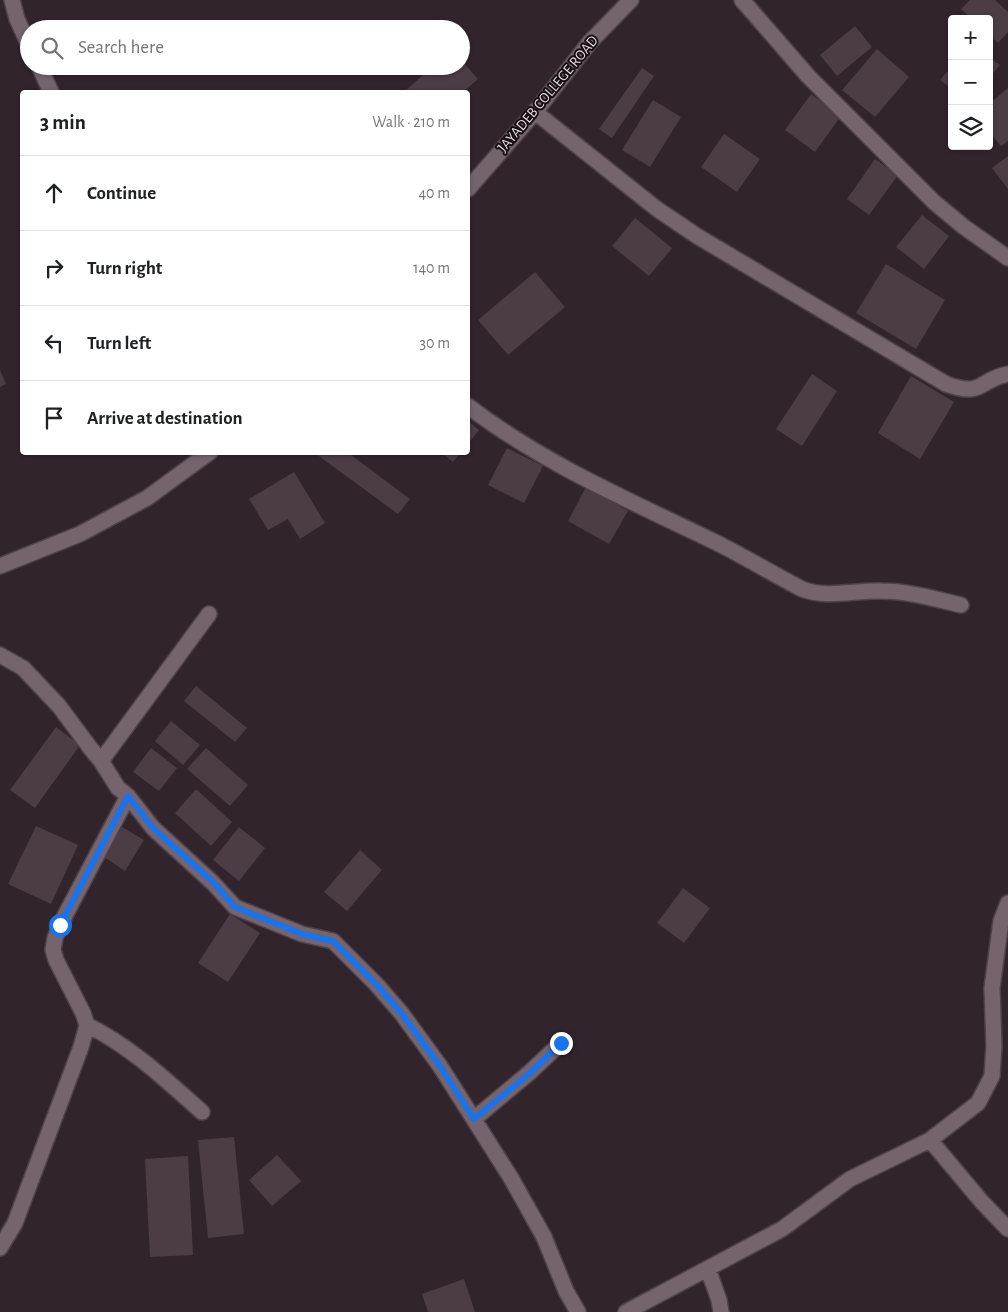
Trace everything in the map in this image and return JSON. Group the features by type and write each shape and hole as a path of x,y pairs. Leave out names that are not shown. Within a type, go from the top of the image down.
{"street":[{"path":"12,0 20,26"},
{"name":"JAYADEB COLLEGE ROAD","path":"470,187 535,112 590,42 631,0"},
{"path":"742,0 808,76 934,202 964,227 1008,258"},
{"path":"43,75 50,90"},
{"path":"535,112 657,209 698,236 946,384 971,390 980,388 1000,376 1008,374"},
{"path":"470,407 499,428 607,490 714,542 812,593 882,591 902,593 961,605"},
{"path":"0,566 80,534 147,498 206,455"},
{"path":"101,761 209,614"},
{"path":"0,655 23,668 53,700 101,761 118,788 128,796 153,828 213,882 235,907 302,934 333,941 377,985 402,1014 440,1066 511,1178 544,1237 566,1291 578,1312"},
{"path":"0,1248 15,1223 81,1047 87,1025 83,1013 56,960 53,950 54,938 128,796"},
{"path":"626,1312 782,1229 850,1179 930,1140 978,1103 992,1076 994,1046 992,988 1001,921 1008,903"},
{"path":"87,1025 102,1032 153,1068 202,1112"},
{"path":"474,1119 530,1073 561,1043"},
{"path":"930,1140 982,1202 1008,1229"},
{"path":"708,1269 719,1300 721,1312"}],"building":[{"path":"970,0 995,0 1008,12 1008,32 998,43 993,39 993,15 968,15 961,9"},
{"path":"855,26 872,47 837,76 820,55"},
{"path":"877,49 909,77 875,117 842,90"},
{"path":"993,60 1000,65 993,73"},
{"path":"642,68 654,76 612,138 599,129"},
{"path":"470,70 478,79 465,90 406,90 423,75 470,75"},
{"path":"948,71 948,86 940,80"},
{"path":"1008,88 1008,141 1001,146 993,137 993,101"},
{"path":"811,94 841,116 815,152 785,130"},
{"path":"653,100 681,117 650,167 622,150"},
{"path":"724,134 760,159 737,192 701,167"},
{"path":"1008,156 1008,189 992,168"},
{"path":"875,159 898,175 869,215 847,199"},
{"path":"922,215 949,236 924,269 896,247"},
{"path":"635,218 672,248 649,276 612,246"},
{"path":"886,264 945,300 916,349 856,313"},
{"path":"535,272 565,307 508,355 478,320"},
{"path":"0,370 6,384 0,387"},
{"path":"812,374 837,391 802,446 776,429"},
{"path":"911,376 954,402 920,459 878,433"},
{"path":"470,423 479,430 470,441"},
{"path":"507,448 543,466 524,503 488,485"},
{"path":"317,455 351,455 410,499 398,514"},
{"path":"445,455 459,455 453,462"},
{"path":"294,472 325,523 300,539 288,519 268,530 249,499"},
{"path":"586,487 628,511 609,544 568,521"},
{"path":"196,686 247,728 235,742 184,701"},
{"path":"171,721 200,745 183,765 155,741"},
{"path":"56,727 80,745 35,808 10,790"},
{"path":"151,748 177,768 159,791 133,772"},
{"path":"206,748 248,785 230,806 187,769"},
{"path":"196,789 232,822 211,846 175,813"},
{"path":"36,826 78,845 51,904 8,884"},
{"path":"122,827 144,840 125,871 104,857"},
{"path":"239,827 265,848 239,881 213,860"},
{"path":"360,850 382,870 347,911 324,892"},
{"path":"683,888 710,908 684,943 657,923"},
{"path":"230,914 260,933 228,982 198,963"},
{"path":"234,1137 244,1234 208,1238 198,1140"},
{"path":"277,1155 301,1181 272,1206 249,1180"},
{"path":"188,1156 193,1255 150,1257 145,1159"},
{"path":"464,1279 475,1312 428,1312 422,1294"}],"route":[{"path":"60,925 128,796 153,828 213,882 235,907 302,934 333,941 377,985 402,1014 440,1066 474,1119 506,1094 561,1043"}]}
